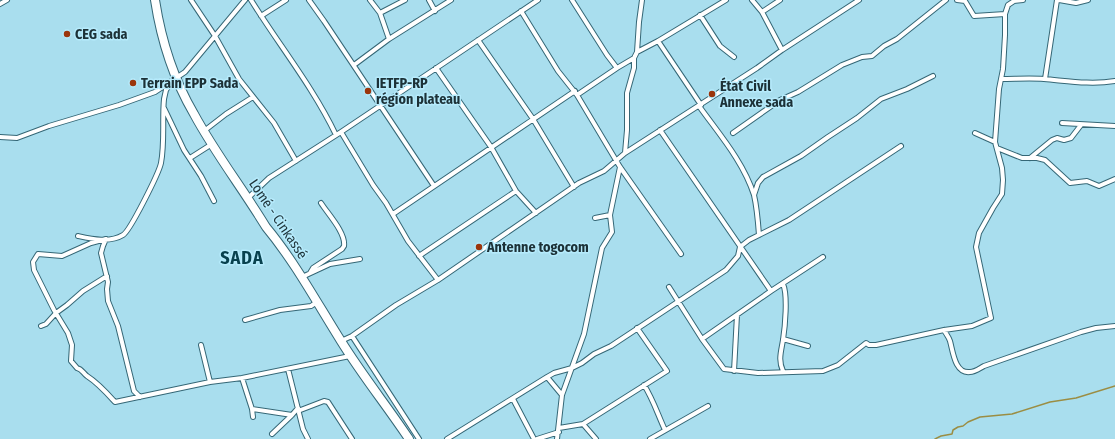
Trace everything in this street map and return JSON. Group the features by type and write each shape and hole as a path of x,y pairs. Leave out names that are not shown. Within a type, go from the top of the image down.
{"highway":[{"name":"Lomé - Cinkassé","path":"155,0 175,79 194,115 266,227 302,277 341,341 409,439"}],"street":[{"path":"0,4 7,0"},
{"path":"191,0 252,97 274,122 296,161"},
{"path":"0,137 17,138 49,126 119,106 155,92 185,72 246,0"},
{"path":"251,0 322,106 336,135"},
{"path":"261,16 286,0"},
{"path":"309,0 434,186"},
{"path":"370,0 380,13 389,40"},
{"path":"380,13 404,0"},
{"path":"429,0 435,10"},
{"path":"354,65 389,40 451,0"},
{"path":"248,198 269,178 341,132 538,0"},
{"path":"572,0 617,68"},
{"path":"625,153 628,122 627,93 634,68 634,58 637,52 642,0"},
{"path":"637,52 726,0"},
{"path":"752,0 762,12 782,50"},
{"path":"762,12 780,0"},
{"path":"341,341 352,336 396,305 438,280 574,187 595,174 604,171 625,153 860,0"},
{"path":"732,133 780,100 798,92 842,65 862,57 872,56 884,46 897,39 946,0"},
{"path":"956,0 965,1 974,16 1005,14"},
{"path":"669,287 702,339 724,369 734,371 758,373 783,371 823,371 838,365 866,343 869,345 876,345 944,330 972,326 991,318 976,246 979,234 992,208 1002,194 1002,168 995,142 1005,35 1005,14 1008,0"},
{"path":"1008,5 1014,1 1024,0"},
{"path":"1044,79 1058,0 1076,3 1088,0"},
{"path":"521,11 558,71 576,93 620,167 681,254"},
{"path":"700,15 720,46 734,58"},
{"path":"478,40 533,119 574,187"},
{"path":"658,41 739,162 754,195 759,235"},
{"path":"393,214 533,119 634,58"},
{"path":"436,68 491,147 516,191 536,213"},
{"path":"754,195 758,183 763,177 801,156 828,136 857,118 881,98 907,89 933,76"},
{"path":"175,79 166,90 161,163 129,230 123,235 91,243 62,256 38,254 33,262 34,270 68,333 72,346 71,361 85,375 101,386 115,402 210,382 242,378 351,356"},
{"path":"1001,79 1044,79 1063,82 1102,84 1115,81"},
{"path":"204,131 252,97"},
{"path":"164,106 184,150 201,176 214,201"},
{"path":"1062,123 1115,126"},
{"path":"1029,158 1052,140 1057,138 1064,140 1072,138 1081,125"},
{"path":"660,130 771,291"},
{"path":"341,132 393,214 408,241 438,280"},
{"path":"975,133 995,142"},
{"path":"190,158 212,144"},
{"path":"447,439 514,399 547,377 559,371 572,368 594,354 611,346 726,270 738,256 740,247 749,240 772,230 789,220 901,146"},
{"path":"997,148 1022,158 1037,158 1045,160 1070,183 1087,181 1099,186 1115,179"},
{"path":"557,439 562,395 584,334 602,248 612,232 610,215 620,167"},
{"path":"419,256 516,191"},
{"path":"310,273 313,268 342,249 344,246 344,238 321,203"},
{"path":"595,218 610,215"},
{"path":"78,236 106,240"},
{"path":"106,240 102,246 101,253 107,276 108,301 118,326 134,390 140,396"},
{"path":"702,339 823,257"},
{"path":"302,277 330,264 360,259"},
{"path":"41,326 46,324 56,313 83,291 107,276"},
{"path":"783,284 786,294 780,360 783,371"},
{"path":"245,320 280,310 311,306 317,301"},
{"path":"734,371 737,315"},
{"path":"944,330 950,340 957,364 961,370 972,372 984,366 1082,332 1096,328 1115,326"},
{"path":"538,439 559,430 583,424 667,371 637,328"},
{"path":"352,336 419,439"},
{"path":"783,339 808,346"},
{"path":"201,345 210,382"},
{"path":"288,369 303,429 308,439"},
{"path":"547,377 562,395"},
{"path":"242,378 252,409 253,417"},
{"path":"644,385 651,396 654,408 665,430"},
{"path":"514,399 534,439"},
{"path":"272,434 298,410 324,401 328,402 352,439"},
{"path":"650,439 708,406"},
{"path":"252,409 292,416"},
{"path":"395,417 404,416"},
{"path":"583,424 596,439"}],"waterway":[{"path":"935,439 952,434 953,430 980,417 1012,414 1050,402 1076,398 1115,386"}],"place":[{"name":"CEG sada","path":"67,34"},
{"name":"Terrain EPP Sada","path":"133,83"},
{"name":"IETFP-RP région plateau","path":"368,91"},
{"name":"État Civil Annexe sada","path":"712,94"},
{"name":"Antenne togocom","path":"479,247"}],"district":[{"name":"SADA","path":"242,258"}]}
